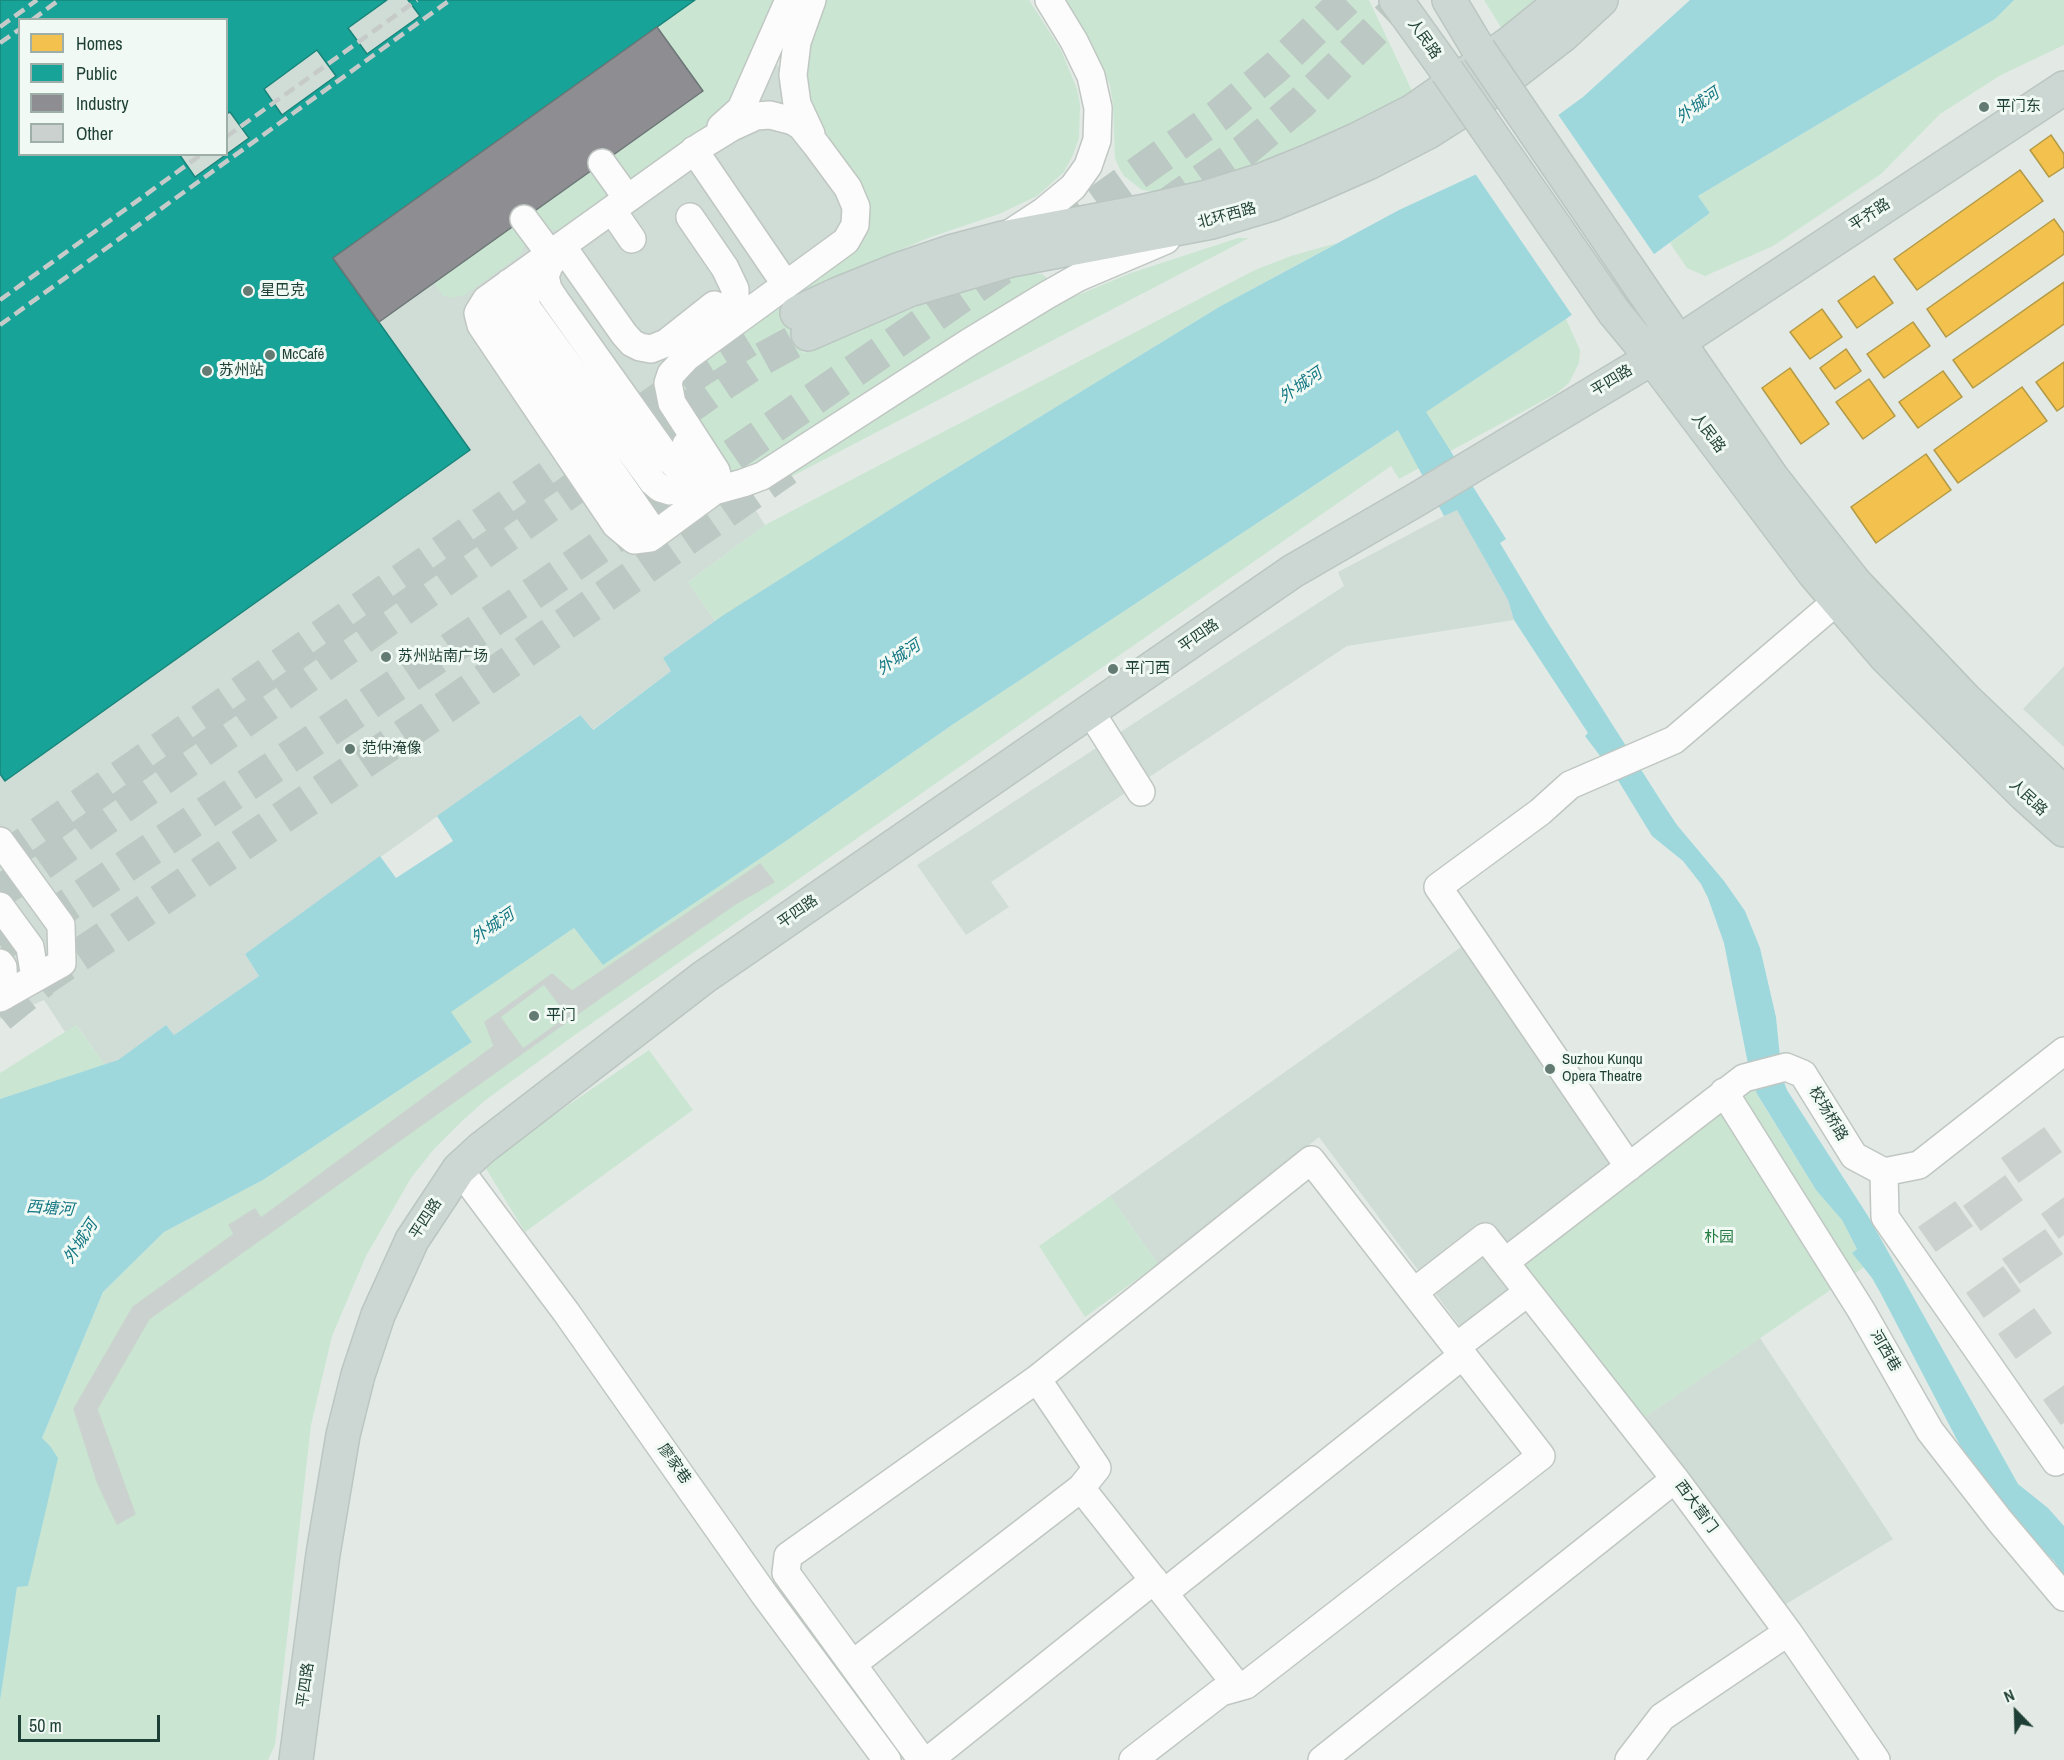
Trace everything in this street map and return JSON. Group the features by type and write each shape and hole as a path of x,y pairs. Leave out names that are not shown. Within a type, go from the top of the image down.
{"main road":[{"name":"人民路","path":"1396,0 1614,312 1664,350 1773,479 1856,583 1965,699 2064,794"},
{"name":"人民路","path":"1449,0 1475,44 1644,292 1664,350 1788,539 1887,657 2024,794 2064,830"},
{"name":"北环西路","path":"797,311 900,269 1003,238 1207,197 1262,180 1309,161 1413,111 1510,44 1563,0"},
{"name":"北环西路","path":"797,311 909,290 1011,260 1205,223 1272,204 1368,163 1428,132 1483,97 1528,64 1601,0"},
{"name":"平齐路","path":"1664,350 2064,88"},
{"name":"平四路","path":"296,1760 323,1554 343,1435 358,1375 378,1315 412,1240 459,1169 482,1148 704,977 1293,571 1664,350"}],"street":[{"path":"698,148 741,109 789,0"},
{"path":"812,0 797,42 794,84 796,104 818,146"},
{"path":"1003,238 1044,211 1073,187 1088,166 1098,140 1098,108 1091,76 1049,0"},
{"path":"1434,0 1475,44"},
{"path":"770,115 793,121 801,126 818,146 848,188 856,207 855,225 797,311 687,357 671,374 668,383 672,403 705,474 655,534 645,540 634,540 620,529 481,325 478,312 482,304 509,283 698,148 744,120 770,115"},
{"path":"698,148 797,311"},
{"path":"602,163 632,239"},
{"path":"524,219 556,250 632,343 640,347 651,349 666,343 722,297 724,282 687,219 725,268 735,289 735,297 729,306 682,342 663,360 655,375 652,388 656,401 705,474"},
{"path":"556,250 547,270 545,282 548,289 667,457 678,468 743,483 762,476 968,343 1063,286 1205,223"},
{"path":"1629,1167 1438,887 1539,812 1570,785 1674,740 1838,600"},
{"path":"1090,711 1141,792"},
{"path":"0,841 61,925 62,963 2,997"},
{"path":"0,906 30,947 35,978"},
{"path":"0,963 3,968 2,997"},
{"path":"2054,1464 1885,1216 1884,1172 1920,1165 2064,1051"},
{"name":"校场桥路","path":"1505,1262 1734,1085 1786,1067 1803,1074 1854,1156 1884,1172"},
{"name":"河西巷","path":"1734,1085 1930,1431 2000,1521 2064,1597"},
{"path":"922,1760 786,1573 788,1556 1037,1379 1311,1160 1541,1456 1246,1685 1221,1692 1133,1760"},
{"name":"廖家巷","path":"459,1169 566,1312 764,1594 887,1760"},
{"name":"西大营门","path":"1414,1292 1485,1237 1675,1479 1788,1632 1876,1760"},
{"path":"929,1760 1159,1586 1460,1351 1528,1292"},
{"path":"854,1664 1081,1488 1097,1468 1037,1379"},
{"path":"1322,1760 1675,1479"},
{"path":"1081,1488 1238,1687"},
{"path":"1629,1760 1662,1717 1788,1632"}],"shaded area":[{"name":"苏州站","path":"0,0 695,0 657,27 703,91 604,162 619,176 763,39 811,124 867,210 696,361 736,479 765,525 688,582 715,621 663,658 671,671 592,730 579,715 245,954 259,976 174,1035 166,1025 118,1060 105,1065 77,1026 65,1032 44,1000 0,1019"},
{"path":"1457,509 1508,600 1514,620 1347,646 991,882 1009,907 966,935 917,865 1344,586 1338,572"},
{"path":"2064,666 2064,747 2023,709"},
{"path":"1471,940 1627,1154 1526,1309 1476,1348 1319,1137 1158,1264 1110,1196"},
{"path":"1760,1338 1893,1539 1783,1606 1645,1417"}],"green space":[{"path":"695,0 775,0 754,61 721,117 631,180 625,179 604,162 703,91 657,27"},
{"path":"822,0 1029,0 1061,50 1077,89 1080,105 1079,138 1064,172 1037,196 999,214 928,238 863,266 783,306 803,353 925,303 961,291 1023,274 1042,274 1048,279 769,464 728,478 676,391 679,380 853,247 824,144 799,72"},
{"path":"1062,0 1369,0 1413,93 1337,132 1245,170 1163,193 1142,190 1124,176 1119,168 1115,158 1110,85 1090,43"},
{"path":"1484,0 1537,0 1502,29"},
{"path":"2014,0 2064,0 2064,45 2001,75 1940,114 1881,174 1773,246 1705,276 1687,268 1670,243 1710,213 1698,196 1995,19"},
{"path":"598,166 608,188 606,193 603,198 565,226 558,230 546,230 530,214"},
{"path":"518,223 526,241 518,257 465,295 452,298 443,296 434,283"},
{"path":"1238,238 1249,238 760,493 984,348 1061,302 1131,273"},
{"path":"1337,243 1219,307 932,483 715,621 688,582 765,525 916,446 1255,270 1291,256"},
{"path":"1566,319 1580,350 1579,363 1569,383 1557,393 1399,479 1391,466 572,1037 487,1099 434,1149 411,1178 366,1256 332,1336 311,1425 275,1745 268,1760 0,1760 0,1701 17,1586 28,1585 50,1446 42,1438 103,1292 164,1232 263,1180 472,1042 450,1012 574,928 603,965 952,725"},
{"path":"76,1025 105,1065 0,1099 0,1073"},
{"path":"649,1050 693,1110 525,1232 485,1167 514,1142"},
{"name":"朴园","path":"1751,1079 1765,1108 1816,1190 1842,1220 1857,1249 1852,1253 1864,1267 1645,1417 1519,1259"},
{"path":"1110,1196 1158,1264 1085,1317 1039,1246"}],"water":[{"path":"1690,0 2014,0 1995,19 1698,196 1710,213 1566,319 1426,412 1506,539 1500,543 1546,620 1661,801 1677,825 1724,881 1745,911 1760,948 1776,1017 1782,1077 1787,1090 1868,1216 2018,1484 2048,1508 2064,1526 2064,1576 2054,1561 1997,1505 1978,1480 1880,1292 1852,1253 1857,1249 1842,1220 1816,1190 1757,1094 1751,1079 1724,943 1701,884 1683,861 1652,836 1616,777 1585,736 1588,733 1514,620 1508,600 1457,510 1444,516 1398,430 952,725 603,965 574,928 451,1012 472,1042 263,1180 164,1232 103,1292 42,1438 58,1458 28,1586 17,1587 0,1701 0,1099 118,1060 166,1025 174,1035 259,976 245,954 380,856 396,878 453,841 437,816 580,715 593,730 671,671 663,658 722,616 932,483 1219,307 1399,210 1479,173 1583,97"}],"pier":[{"path":"1557,113 1656,257 1574,318 1474,172"}],"building: Homes":[{"path":"2051,135 2064,154 2064,167 2049,177 2030,150"},
{"path":"2020,170 2043,201 1917,290 1894,259"},
{"path":"2054,219 2064,233 2064,254 1946,337 1927,309"},
{"path":"1874,276 1893,303 1857,328 1838,301"},
{"path":"2064,282 2064,324 1973,388 1953,360"},
{"path":"1822,309 1842,337 1810,359 1790,332"},
{"path":"1913,322 1930,346 1884,378 1867,354"},
{"path":"1846,349 1861,371 1835,389 1820,368"},
{"path":"2064,362 2064,406 2057,411 2036,382"},
{"path":"1790,368 1829,424 1801,444 1762,388"},
{"path":"1943,371 1962,397 1918,428 1899,402"},
{"path":"1869,379 1895,416 1863,439 1836,402"},
{"path":"2022,387 2047,421 1958,483 1934,450"},
{"path":"1926,454 1951,490 1876,543 1851,507"}],"building: Public":[{"name":"苏州站","path":"0,0 387,0 348,28 367,54 420,16 408,0 695,0 333,258 470,450 5,781 0,774","holes":["317,50 336,76 282,115 264,89"]}],"building: Industry":[{"path":"657,27 703,91 379,322 333,258"}],"building: Other":[{"path":"760,864 774,882 737,903 596,1001 149,1319 97,1409 135,1514 117,1524 98,1484 74,1409 133,1307 234,1234 229,1225 255,1209 261,1218 494,1046 485,1022 552,974 572,991"},
{"name":"平门","path":"544,984 568,1016 523,1049 500,1017"},
{"path":"2044,1128 2061,1152 2019,1182 2002,1158"},
{"path":"2005,1176 2022,1200 1981,1230 1964,1206"},
{"path":"2064,1198 2064,1234 2059,1238 2042,1214"},
{"path":"1955,1202 1972,1226 1936,1251 1919,1227"},
{"path":"2045,1230 2062,1254 2020,1283 2003,1259"},
{"path":"2003,1267 2020,1291 1984,1317 1967,1293"},
{"path":"2034,1309 2051,1333 2016,1358 1999,1334"},
{"path":"2064,1386 2064,1422 2061,1424 2044,1400"}],"tunnel":[{"path":"1057,231 1219,115 1275,68 1346,0"},
{"path":"1162,208 1245,150 1301,103 1406,0"},
{"path":"0,945 65,907 541,588 1010,263"},
{"path":"0,891 22,878 711,392 760,360 808,334"},
{"path":"0,861 701,370 748,341"},
{"path":"38,983 447,706 787,469"},
{"path":"0,1016 43,981"}],"railway":[{"path":"0,27 37,0"},
{"path":"35,18 59,0"},
{"path":"228,136 417,0"},
{"path":"0,325 450,0"},
{"path":"0,43 18,30"},
{"path":"0,300 199,156"}],"place":[{"name":"平门东","path":"1984,107"},
{"name":"星巴克","path":"248,291"},
{"name":"McCafé","path":"270,355"},
{"name":"苏州站","path":"207,371"},
{"name":"苏州站南广场","path":"386,657"},
{"name":"平门西","path":"1113,669"},
{"name":"范仲淹像","path":"350,749"},
{"name":"平门","path":"534,1016"},
{"name":"Suzhou Kunqu Opera Theatre","path":"1550,1069"}],"water label":[{"name":"外城河","path":"1698,106"},
{"name":"外城河","path":"1301,386"},
{"name":"外城河","path":"899,658"},
{"name":"外城河","path":"493,927"},
{"name":"西塘河","path":"50,1209"},
{"name":"外城河","path":"81,1242"}]}
